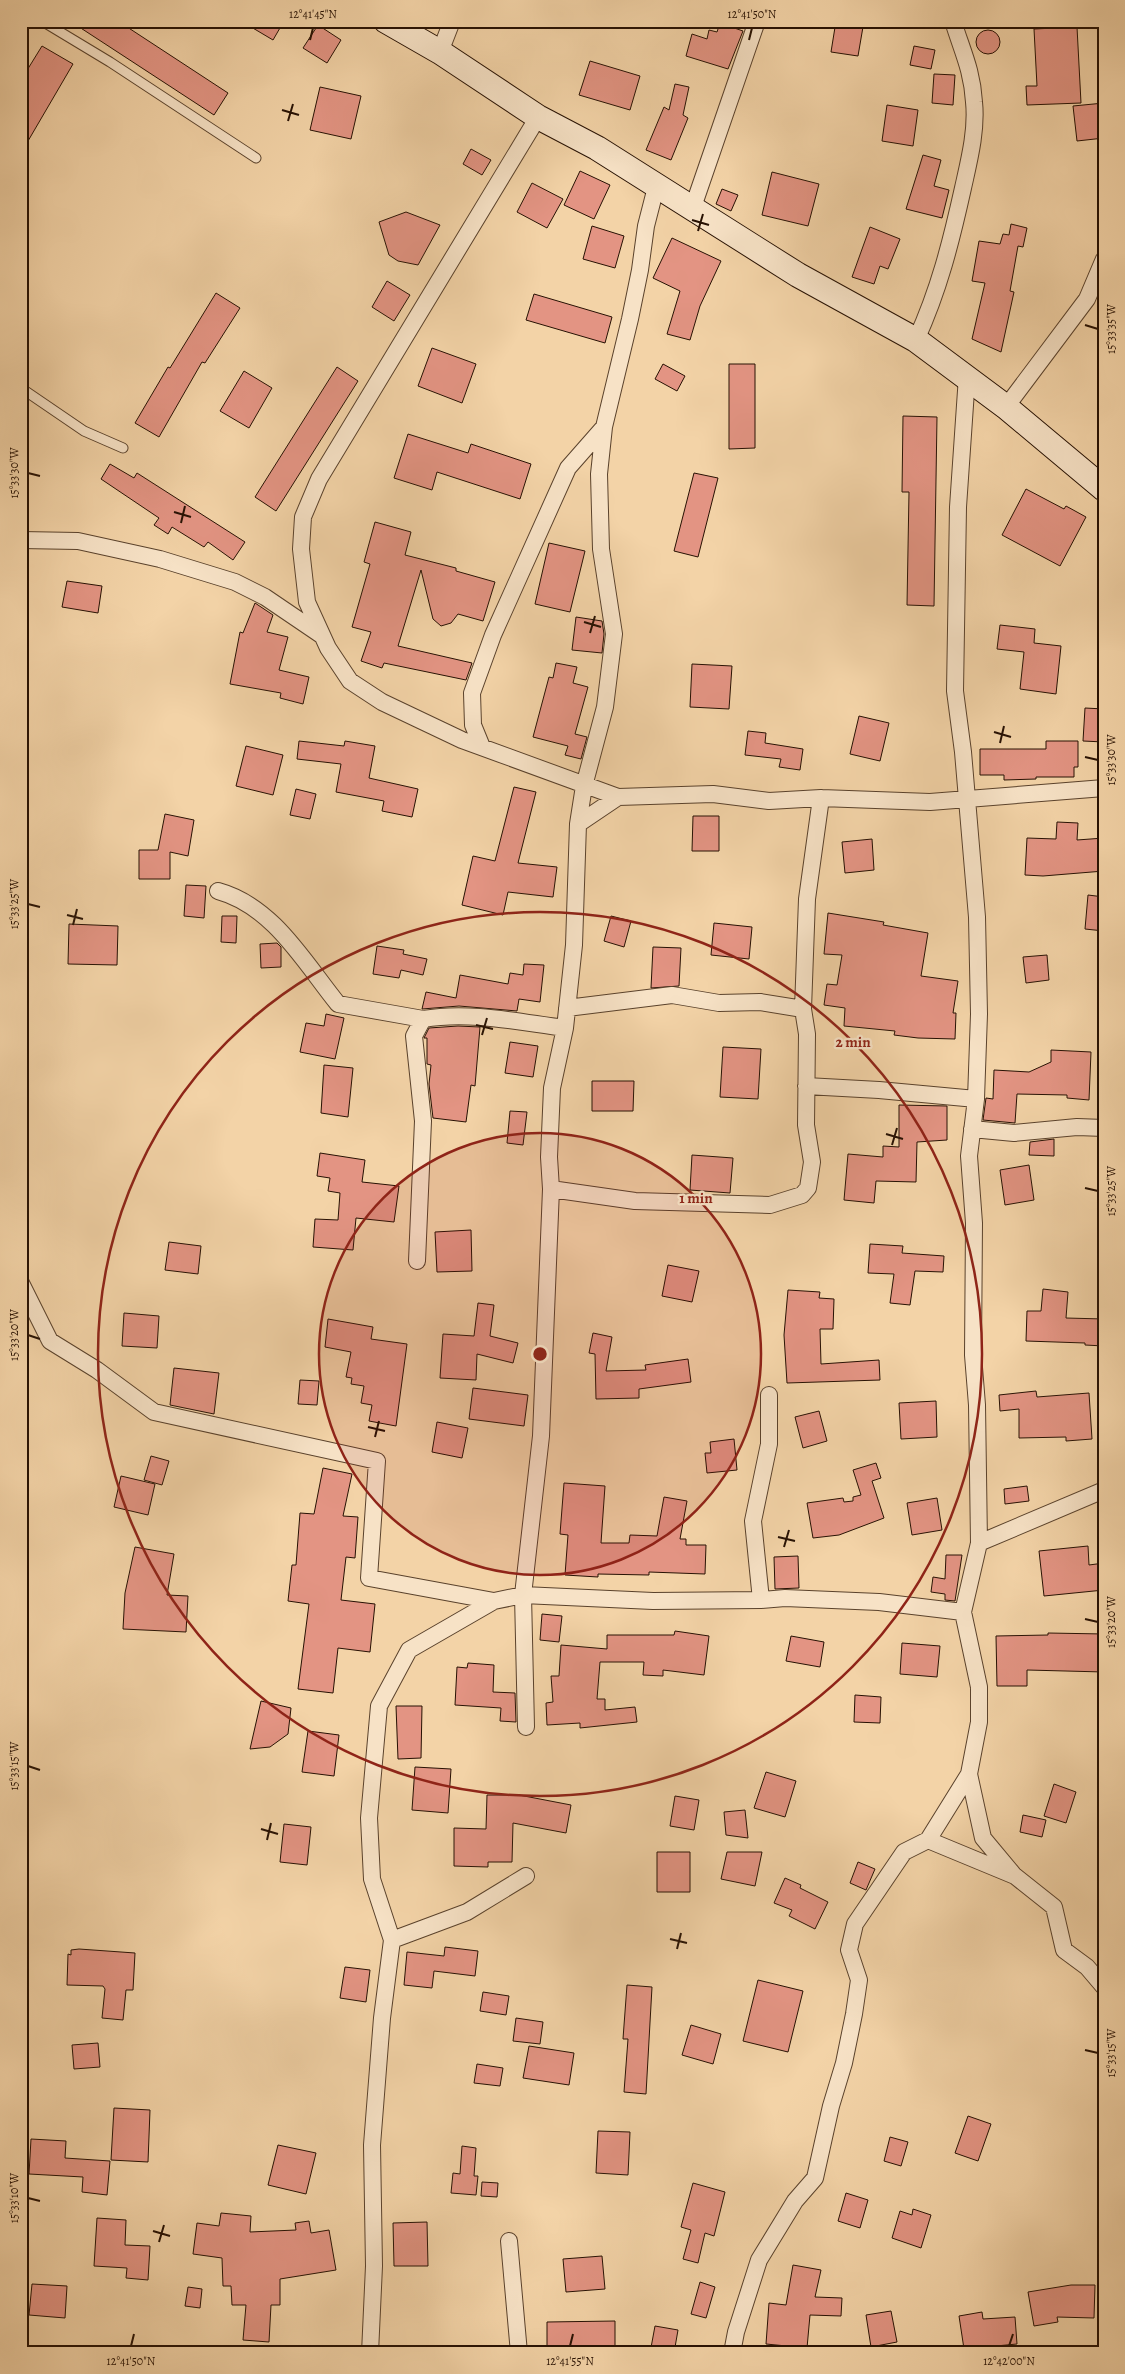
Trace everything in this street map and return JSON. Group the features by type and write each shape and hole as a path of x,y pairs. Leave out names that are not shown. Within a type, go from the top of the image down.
{"main road":[{"path":"386,21 440,52 538,117 596,148 798,275 916,340 1006,406 1104,489"}],"street":[{"path":"440,52 452,21"},
{"path":"692,210 757,21"},
{"path":"916,340 933,302 949,250 970,155 975,103 969,64 952,21"},
{"path":"538,117 319,479 303,517 301,549 307,602 322,635 350,681 382,702 462,740 584,786 618,796 713,794 769,801 821,798 930,802 1104,788"},
{"path":"526,1727 523,1595 541,1436 551,1189 549,1157 552,1088 565,1028 574,945 578,824 584,786 606,707 614,634 601,549 599,474 604,427 630,319 640,270 646,226 656,187"},
{"path":"1006,406 1087,299 1104,258"},
{"path":"732,2353 736,2332 759,2260 795,2201 815,2178 854,2014 859,1980 849,1950 855,1924 904,1852 928,1840 969,1774 979,1722 979,1687 963,1612 979,1543 977,1405 973,1355 974,1232 969,1156 976,1099 979,1014 977,917 967,799 956,706 955,644 958,506 967,376"},
{"path":"482,747 473,725 472,693 493,635 568,468 604,427"},
{"path":"21,540 78,541 160,559 235,582 265,597 322,635"},
{"path":"578,824 618,796"},
{"path":"551,1189 635,1201 770,1205 802,1195 808,1188 812,1162 806,1125 808,1034 803,1009 807,899 821,798"},
{"path":"218,892 235,896 268,917 338,1004 423,1019 441,1016 482,1016 565,1028"},
{"path":"567,1008 672,995 719,1003 760,1002 803,1009"},
{"path":"417,1261 423,1121 414,1036 423,1019"},
{"path":"806,1086 880,1090 976,1099"},
{"path":"972,1129 1014,1133 1077,1127 1104,1128"},
{"path":"21,1283 50,1341 97,1370 154,1412 377,1461 369,1578 494,1601"},
{"path":"761,1600 754,1521 769,1444 769,1395"},
{"path":"979,1543 1104,1490"},
{"path":"370,2353 374,2266 372,2145 382,2018 392,1940 372,1879 369,1818 379,1706 409,1650 494,1601 523,1595 653,1601 785,1598 879,1602 963,1612"},
{"path":"969,1774 984,1838 1015,1876 1054,1907 1064,1950 1087,1967 1104,1988"},
{"path":"928,1840 1015,1876"},
{"path":"392,1940 467,1912 526,1876"},
{"path":"509,2241 519,2353"}],"lane":[{"path":"42,21 110,62 256,158"},
{"path":"21,388 84,431 123,448"}],"building":[{"path":"70,21 118,21 228,93 214,115"},
{"path":"241,21 284,21 273,40"},
{"path":"836,21 864,21 858,56 831,52"},
{"path":"720,23 743,31 728,69 686,56 692,34 707,39 709,30 717,32"},
{"path":"318,25 341,40 327,63 303,48"},
{"path":"1077,27 1081,103 1027,105 1026,86 1037,86 1034,29"},
{"path":"988,30 997,33 1000,42 997,51 988,54 979,51 976,42 979,33"},
{"path":"42,46 73,64 21,153 21,80"},
{"path":"914,46 935,50 931,69 910,65"},
{"path":"590,61 640,76 630,110 579,95"},
{"path":"934,74 955,75 953,105 932,103"},
{"path":"675,84 689,87 683,115 688,118 671,160 646,150 664,107 669,110"},
{"path":"320,87 361,96 351,139 310,130"},
{"path":"1104,103 1104,138 1077,141 1073,106"},
{"path":"887,105 918,110 913,146 882,141"},
{"path":"471,149 491,160 482,175 463,164"},
{"path":"923,155 941,160 934,186 949,190 942,218 906,209"},
{"path":"580,171 610,185 594,219 564,205"},
{"path":"772,172 819,184 808,226 762,215"},
{"path":"532,183 563,199 547,228 517,212"},
{"path":"722,189 738,195 731,211 716,204"},
{"path":"406,212 440,225 418,265 398,261 389,255 379,222"},
{"path":"1011,224 1027,228 1023,247 1018,246 1010,291 1014,292 1001,352 972,339 985,283 972,281 979,241 1000,244 1003,234 1009,235"},
{"path":"592,226 624,236 615,268 583,259"},
{"path":"870,227 900,239 888,269 880,266 874,284 852,277"},
{"path":"672,238 721,261 700,306 690,340 667,334 680,291 653,278"},
{"path":"387,281 410,295 394,321 372,307"},
{"path":"216,293 240,308 205,363 202,362 159,437 135,423 168,367 170,368"},
{"path":"534,294 612,317 605,343 526,320"},
{"path":"432,348 476,364 462,403 418,386"},
{"path":"663,364 685,376 677,391 655,379"},
{"path":"729,364 755,364 755,448 729,449"},
{"path":"337,367 358,381 276,511 255,497"},
{"path":"244,371 272,388 249,428 220,411"},
{"path":"903,416 937,417 934,606 907,605 909,492 902,492"},
{"path":"408,434 468,453 471,444 531,464 520,499 437,472 432,490 394,478"},
{"path":"110,464 134,478 137,473 245,542 233,560 208,542 204,547 172,527 168,534 154,525 159,518 101,479"},
{"path":"694,473 718,478 698,557 674,551"},
{"path":"1026,489 1064,509 1066,506 1086,517 1060,566 1002,535"},
{"path":"375,522 411,532 405,555 456,568 456,571 495,582 483,621 458,614 451,623 441,626 433,619 421,570 398,646 472,663 466,680 384,663 382,668 361,661 371,632 352,627 370,564 364,562"},
{"path":"549,543 585,551 570,612 535,604"},
{"path":"67,581 102,586 98,613 62,607"},
{"path":"255,603 273,615 267,632 288,637 279,670 309,677 303,704 280,698 281,693 230,684 240,632 243,633"},
{"path":"576,617 602,621 604,634 602,653 572,650"},
{"path":"1000,625 1035,629 1034,643 1061,646 1056,694 1020,689 1024,652 997,649"},
{"path":"556,663 577,667 573,683 588,687 575,734 587,737 581,759 565,755 568,746 533,737 549,677 553,678"},
{"path":"692,664 732,666 729,709 690,707"},
{"path":"1085,708 1104,709 1104,742 1083,741"},
{"path":"859,716 889,723 880,761 850,754"},
{"path":"748,731 766,733 765,743 803,749 800,770 779,767 781,759 745,755"},
{"path":"299,741 344,746 345,741 375,746 369,778 418,789 412,817 382,811 384,801 336,792 341,764 297,759"},
{"path":"1046,741 1078,741 1078,767 1074,767 1074,777 1036,777 1036,779 1004,780 1004,775 980,775 980,749 1046,749"},
{"path":"246,746 283,755 273,795 236,786"},
{"path":"514,787 536,792 518,863 557,867 553,897 508,892 503,915 462,905 473,856 495,861"},
{"path":"296,789 316,794 310,819 290,815"},
{"path":"165,814 194,820 188,856 170,852 170,879 139,879 139,850 158,850"},
{"path":"693,816 719,816 719,851 692,851"},
{"path":"1057,822 1078,823 1077,840 1104,838 1104,871 1043,876 1025,875 1027,838 1056,839"},
{"path":"872,839 874,870 845,873 842,842"},
{"path":"186,885 206,886 204,918 184,916"},
{"path":"1088,895 1104,897 1104,931 1085,929"},
{"path":"828,913 884,922 883,925 928,933 921,976 958,981 953,1013 956,1013 955,1039 918,1038 894,1035 895,1031 844,1026 845,1008 824,1005 827,984 837,985 842,955 824,954"},
{"path":"222,916 237,916 236,943 221,942"},
{"path":"611,916 631,921 624,947 604,941"},
{"path":"714,923 752,927 749,959 711,955"},
{"path":"69,924 118,926 117,965 68,964"},
{"path":"277,943 281,947 281,967 261,968 260,944"},
{"path":"377,946 404,950 403,954 427,959 423,975 401,970 399,978 373,974"},
{"path":"653,947 681,948 679,986 651,988"},
{"path":"1047,955 1049,980 1026,983 1023,957"},
{"path":"524,964 544,965 540,1002 519,999 517,1011 459,1006 422,1009 426,992 456,998 460,975 508,984 510,973 523,975"},
{"path":"326,1014 344,1018 335,1059 300,1052 306,1023 324,1026"},
{"path":"480,1027 475,1086 471,1085 466,1122 433,1118 429,1084 431,1065 427,1064 427,1038 424,1038 429,1028"},
{"path":"510,1042 538,1046 533,1077 505,1073"},
{"path":"723,1047 761,1049 758,1099 720,1097"},
{"path":"1051,1050 1091,1052 1089,1100 1067,1098 1067,1095 1017,1094 1015,1123 983,1120 986,1098 993,1099 994,1070 1029,1072 1051,1062"},
{"path":"324,1065 353,1068 348,1117 321,1113"},
{"path":"592,1081 634,1081 633,1111 592,1111"},
{"path":"899,1105 947,1106 947,1140 917,1142 916,1182 876,1181 874,1203 844,1200 848,1154 883,1157 883,1146 899,1147"},
{"path":"510,1111 527,1112 523,1145 507,1143"},
{"path":"1054,1139 1054,1156 1029,1155 1030,1142"},
{"path":"320,1153 365,1160 362,1182 399,1186 394,1222 356,1218 353,1250 313,1247 315,1219 338,1220 340,1193 328,1191 330,1178 317,1176"},
{"path":"692,1155 733,1158 730,1193 690,1190"},
{"path":"1029,1165 1034,1200 1005,1205 1000,1170"},
{"path":"471,1230 472,1271 437,1272 435,1232"},
{"path":"169,1242 201,1246 198,1274 165,1270"},
{"path":"870,1244 903,1246 902,1253 944,1256 943,1272 915,1271 910,1305 890,1303 894,1274 868,1273"},
{"path":"668,1265 699,1271 692,1302 662,1296"},
{"path":"1043,1289 1068,1292 1066,1318 1104,1319 1104,1346 1085,1345 1085,1343 1026,1341 1027,1311 1041,1311"},
{"path":"788,1290 820,1292 819,1298 834,1299 833,1329 820,1329 821,1364 879,1360 880,1380 787,1383 784,1335"},
{"path":"478,1303 494,1305 490,1336 518,1343 513,1363 477,1354 476,1380 440,1378 443,1334 474,1336"},
{"path":"124,1313 159,1316 157,1348 122,1346"},
{"path":"328,1319 373,1327 371,1339 407,1344 396,1426 369,1421 372,1405 361,1403 364,1386 351,1384 352,1378 346,1377 351,1352 325,1347"},
{"path":"593,1333 612,1337 606,1371 646,1370 645,1365 688,1359 691,1382 639,1389 639,1398 596,1399 595,1354 589,1353"},
{"path":"174,1368 219,1373 214,1414 170,1405"},
{"path":"300,1380 319,1381 317,1405 298,1404"},
{"path":"473,1388 528,1395 524,1426 469,1419"},
{"path":"1036,1391 1037,1397 1089,1393 1092,1439 1066,1441 1066,1437 1019,1438 1019,1409 1000,1411 999,1395"},
{"path":"936,1401 937,1437 901,1439 899,1403"},
{"path":"819,1411 827,1441 803,1448 795,1417"},
{"path":"437,1422 468,1428 462,1458 432,1452"},
{"path":"734,1439 737,1470 707,1473 705,1453 711,1453 710,1442"},
{"path":"151,1456 169,1461 162,1485 144,1480"},
{"path":"876,1463 881,1478 872,1481 884,1518 839,1535 813,1538 807,1503 843,1498 844,1502 853,1501 853,1497 861,1495 853,1470"},
{"path":"323,1468 352,1474 343,1516 358,1517 355,1558 346,1557 341,1600 375,1604 370,1652 338,1648 333,1693 298,1689 309,1604 288,1601 292,1565 296,1565 300,1513 314,1514"},
{"path":"121,1476 155,1484 148,1515 114,1507"},
{"path":"564,1483 605,1486 601,1543 629,1543 630,1535 657,1536 664,1497 687,1501 680,1539 686,1539 686,1545 706,1545 705,1574 649,1572 649,1575 598,1574 598,1577 565,1575 568,1535 560,1534"},
{"path":"1027,1486 1029,1501 1005,1504 1004,1489"},
{"path":"937,1498 942,1530 912,1535 907,1503"},
{"path":"1088,1546 1089,1565 1104,1563 1104,1590 1044,1596 1039,1551"},
{"path":"135,1547 174,1554 167,1595 188,1596 186,1632 123,1629 125,1593"},
{"path":"946,1555 962,1555 955,1601 945,1600 945,1594 931,1592 933,1577 945,1579"},
{"path":"798,1556 799,1588 775,1589 774,1557"},
{"path":"542,1614 562,1616 559,1642 540,1640"},
{"path":"675,1631 709,1636 704,1675 663,1670 663,1676 643,1675 644,1662 600,1662 597,1699 605,1699 605,1710 635,1707 637,1722 580,1728 580,1723 547,1725 546,1703 553,1702 551,1676 559,1676 561,1645 607,1649 607,1635 674,1635"},
{"path":"1048,1633 1104,1634 1104,1672 1027,1670 1027,1686 997,1686 996,1636 1048,1635"},
{"path":"791,1636 824,1642 820,1667 786,1661"},
{"path":"902,1643 940,1646 937,1677 900,1674"},
{"path":"468,1663 494,1665 493,1692 515,1693 516,1722 500,1721 501,1708 455,1705 457,1667 467,1668"},
{"path":"855,1695 881,1697 880,1723 854,1722"},
{"path":"261,1701 291,1708 288,1734 270,1747 250,1749"},
{"path":"396,1706 422,1706 421,1758 398,1759"},
{"path":"308,1731 339,1735 334,1776 302,1772"},
{"path":"415,1767 451,1769 448,1813 412,1810"},
{"path":"766,1772 796,1781 785,1817 754,1808"},
{"path":"1054,1784 1076,1792 1066,1823 1044,1816"},
{"path":"487,1795 519,1795 571,1805 566,1833 513,1823 512,1862 488,1862 488,1867 454,1866 454,1828 486,1829"},
{"path":"675,1796 699,1800 694,1830 670,1826"},
{"path":"745,1810 748,1838 726,1835 724,1812"},
{"path":"1023,1815 1046,1820 1042,1837 1020,1832"},
{"path":"284,1824 311,1827 307,1865 280,1862"},
{"path":"657,1852 690,1852 690,1892 657,1892"},
{"path":"727,1852 762,1852 755,1886 721,1879"},
{"path":"858,1862 875,1869 866,1890 850,1883"},
{"path":"785,1878 801,1885 800,1888 828,1902 815,1929 789,1916 792,1910 774,1903"},
{"path":"445,1947 478,1951 475,1976 434,1971 432,1988 404,1985 407,1952 444,1956"},
{"path":"71,1950 135,1953 133,1990 126,1990 123,2020 102,2018 105,1989 103,1986 67,1985 68,1954 71,1955"},
{"path":"345,1967 370,1970 366,2002 340,1998"},
{"path":"758,1980 803,1991 788,2052 743,2041"},
{"path":"627,1985 652,1987 646,2094 624,2092 628,2039 623,2039"},
{"path":"483,1992 509,1996 506,2015 480,2011"},
{"path":"516,2018 543,2022 540,2044 513,2041"},
{"path":"691,2025 721,2034 713,2064 682,2055"},
{"path":"98,2043 100,2067 74,2069 72,2045"},
{"path":"529,2046 574,2053 569,2085 523,2078"},
{"path":"477,2064 503,2068 500,2086 474,2083"},
{"path":"114,2108 150,2110 148,2162 111,2160"},
{"path":"968,2116 991,2124 978,2161 955,2153"},
{"path":"598,2131 630,2132 628,2175 596,2173"},
{"path":"890,2137 908,2142 901,2166 884,2161"},
{"path":"31,2139 66,2141 65,2158 110,2161 107,2195 82,2192 83,2177 29,2174"},
{"path":"278,2145 316,2153 306,2194 268,2185"},
{"path":"462,2146 476,2148 474,2176 478,2176 476,2195 451,2193 453,2173 460,2174"},
{"path":"482,2182 498,2183 497,2197 481,2196"},
{"path":"693,2183 725,2192 714,2236 705,2233 698,2263 683,2259 691,2230 681,2227"},
{"path":"846,2193 868,2200 860,2228 838,2221"},
{"path":"913,2209 931,2215 921,2248 892,2238 900,2211 912,2215"},
{"path":"221,2213 251,2216 250,2232 296,2230 295,2223 309,2221 311,2233 329,2230 336,2270 280,2279 280,2305 271,2305 269,2342 243,2340 246,2305 232,2305 231,2286 223,2286 222,2258 193,2254 197,2223 219,2226"},
{"path":"97,2218 126,2220 125,2245 150,2246 148,2280 126,2278 127,2268 94,2266"},
{"path":"427,2222 428,2266 394,2266 393,2223"},
{"path":"602,2256 605,2289 566,2292 563,2259"},
{"path":"793,2265 821,2270 815,2297 842,2298 841,2316 810,2315 807,2348 766,2344 769,2303 786,2305"},
{"path":"700,2282 715,2287 706,2318 691,2314"},
{"path":"32,2284 67,2286 65,2318 29,2315"},
{"path":"1071,2285 1095,2285 1094,2318 1057,2317 1058,2322 1034,2326 1028,2292"},
{"path":"188,2287 202,2289 200,2308 185,2306"},
{"path":"891,2311 897,2342 871,2347 866,2315"},
{"path":"982,2312 983,2319 1015,2317 1017,2344 964,2349 959,2316"},
{"path":"615,2321 615,2353 547,2353 547,2322"},
{"path":"655,2326 678,2330 674,2353 650,2353"}]}
